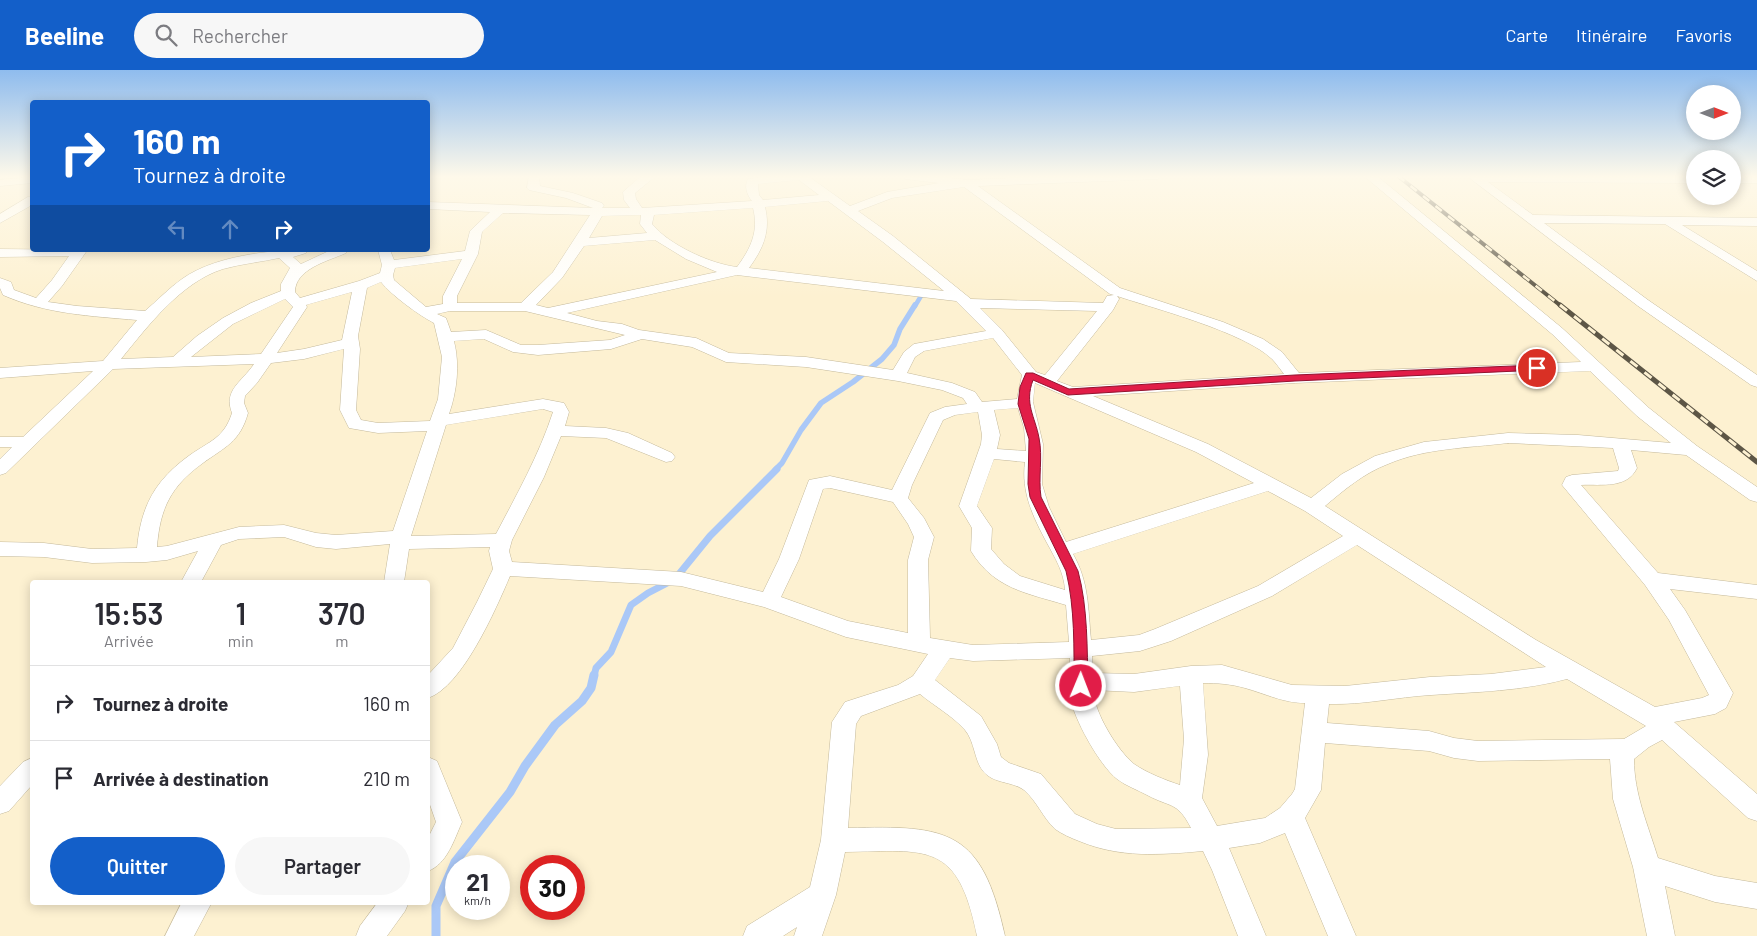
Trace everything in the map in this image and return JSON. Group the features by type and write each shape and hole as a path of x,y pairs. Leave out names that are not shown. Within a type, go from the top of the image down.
{"street":[{"path":"450,307 450,296 471,254 476,231 492,216"},
{"path":"525,307 543,293 554,281 601,216"},
{"path":"644,216 654,236 687,252 698,261 719,269 963,300 1108,307"},
{"path":"550,312 738,272 758,248 763,229 761,216"},
{"path":"857,216 888,239 963,300 1038,379 1202,448 1312,506 1454,599 1658,722 1757,810"},
{"path":"1012,216 1115,291 1218,325 1258,342 1277,355 1295,378"},
{"path":"1419,216 1557,331 1643,412 1691,450 1757,496"},
{"path":"1529,216 1643,304 1757,382"},
{"path":"1533,219 1757,222"},
{"path":"1669,222 1757,276"},
{"path":"580,243 654,236"},
{"path":"0,253 79,252 57,283 38,304"},
{"path":"295,252 286,258 297,267 298,271"},
{"path":"0,470 108,365 148,316 172,293 196,276 245,255 295,252"},
{"path":"146,555 150,518 159,501 175,478 190,464 225,442 234,430 240,414 236,403 237,395 250,380 300,307 293,298 288,284 298,271 337,252"},
{"path":"384,252 388,282 418,306 422,312 441,321 450,357 446,399 400,540 394,580"},
{"path":"177,362 210,331 264,302 360,285 387,270 471,254"},
{"path":"0,282 6,284 8,292 38,304 67,310 148,316"},
{"path":"360,285 350,331 352,349 348,410 355,424 378,428 438,423 543,404 558,407 561,412 535,477 502,540 499,551 503,569 461,654 430,687"},
{"path":"1115,291 1108,307 1038,379 1025,387 1024,404 1034,439 1033,457 1036,497 1072,571 1077,601 1081,650 1082,698 1092,726 1124,771 1188,802 1224,865 1252,936"},
{"path":"422,312 450,307 525,307 597,325 622,328 641,335 696,343 726,357 806,362 898,376 965,392 981,406 991,436 987,453 968,506 982,528 981,551 997,569 1013,581 1077,601"},
{"path":"446,337 486,334 518,349 538,350 611,344 641,335"},
{"path":"898,376 909,356 919,347 997,334"},
{"path":"0,373 108,365 264,359 304,354 350,342"},
{"path":"1068,392 1295,378 1593,366"},
{"path":"899,498 903,485 936,417 951,411 981,406 1024,404"},
{"path":"555,431 606,433 622,437 666,457"},
{"path":"1312,506 1348,478 1381,460 1424,447 1508,438 1691,450"},
{"path":"0,442 28,442"},
{"path":"1620,444 1628,468 1625,474 1576,480 1572,481 1571,485 1652,580 1677,615 1721,693 1718,701 1707,707 1658,722 1622,754 1620,776 1626,802 1647,867 1661,936"},
{"path":"987,453 1033,457"},
{"path":"769,601 779,584 790,557 815,484 830,482 899,498 917,522 924,537 918,560 919,644"},
{"path":"1062,550 1271,484"},
{"path":"0,549 44,550 92,556 146,555 167,553 239,533 284,531 307,538 336,542 502,540"},
{"path":"503,569 681,580 769,601 846,629 944,649 973,653 1081,650 1140,644 1176,630 1266,591 1359,536"},
{"path":"192,580 214,539"},
{"path":"1652,580 1757,592"},
{"path":"808,936 822,895 834,840 844,722 853,709 906,691 922,682 944,649"},
{"path":"1081,681 1134,683 1191,675 1222,674 1245,679 1292,694 1345,695 1430,686 1491,683 1541,677 1569,670"},
{"path":"1188,802 1195,781 1197,759 1191,675"},
{"path":"922,682 972,723 978,730 995,767 1000,771 1032,781 1058,816 1073,826 1108,840 1139,843 1210,838 1261,831 1291,816 1303,802 1308,790 1318,694"},
{"path":"1314,732 1429,741 1454,748 1478,751 1629,749"},
{"path":"0,803 30,771"},
{"path":"430,773 449,822 440,842 430,856"},
{"path":"1291,816 1342,936"},
{"path":"834,840 904,840 925,842 942,846 951,851 970,872 981,895 991,936"},
{"path":"1647,867 1715,889 1757,896"},
{"path":"757,936 822,895"},
{"path":"179,936 196,905"},
{"path":"370,936 393,905"}],"waterway":[{"path":"915,306 921,296"},
{"path":"775,470 782,463 801,430 821,403 853,382 882,359 894,345 900,329 915,305"},
{"path":"594,676 596,668 611,652 631,605 648,593 675,579 710,536 777,469"},
{"path":"436,936 436,906 455,862 510,792 525,766 555,725 582,701 591,688 594,675"}],"railway":[{"path":"1449,216 1561,306"},
{"path":"1560,305 1757,462"}],"route":[{"path":"1081,686 1081,650 1075,584 1072,571 1046,521 1036,497 1032,471 1034,439 1024,404 1025,387 1030,376 1068,392 1295,378 1537,368"}]}
